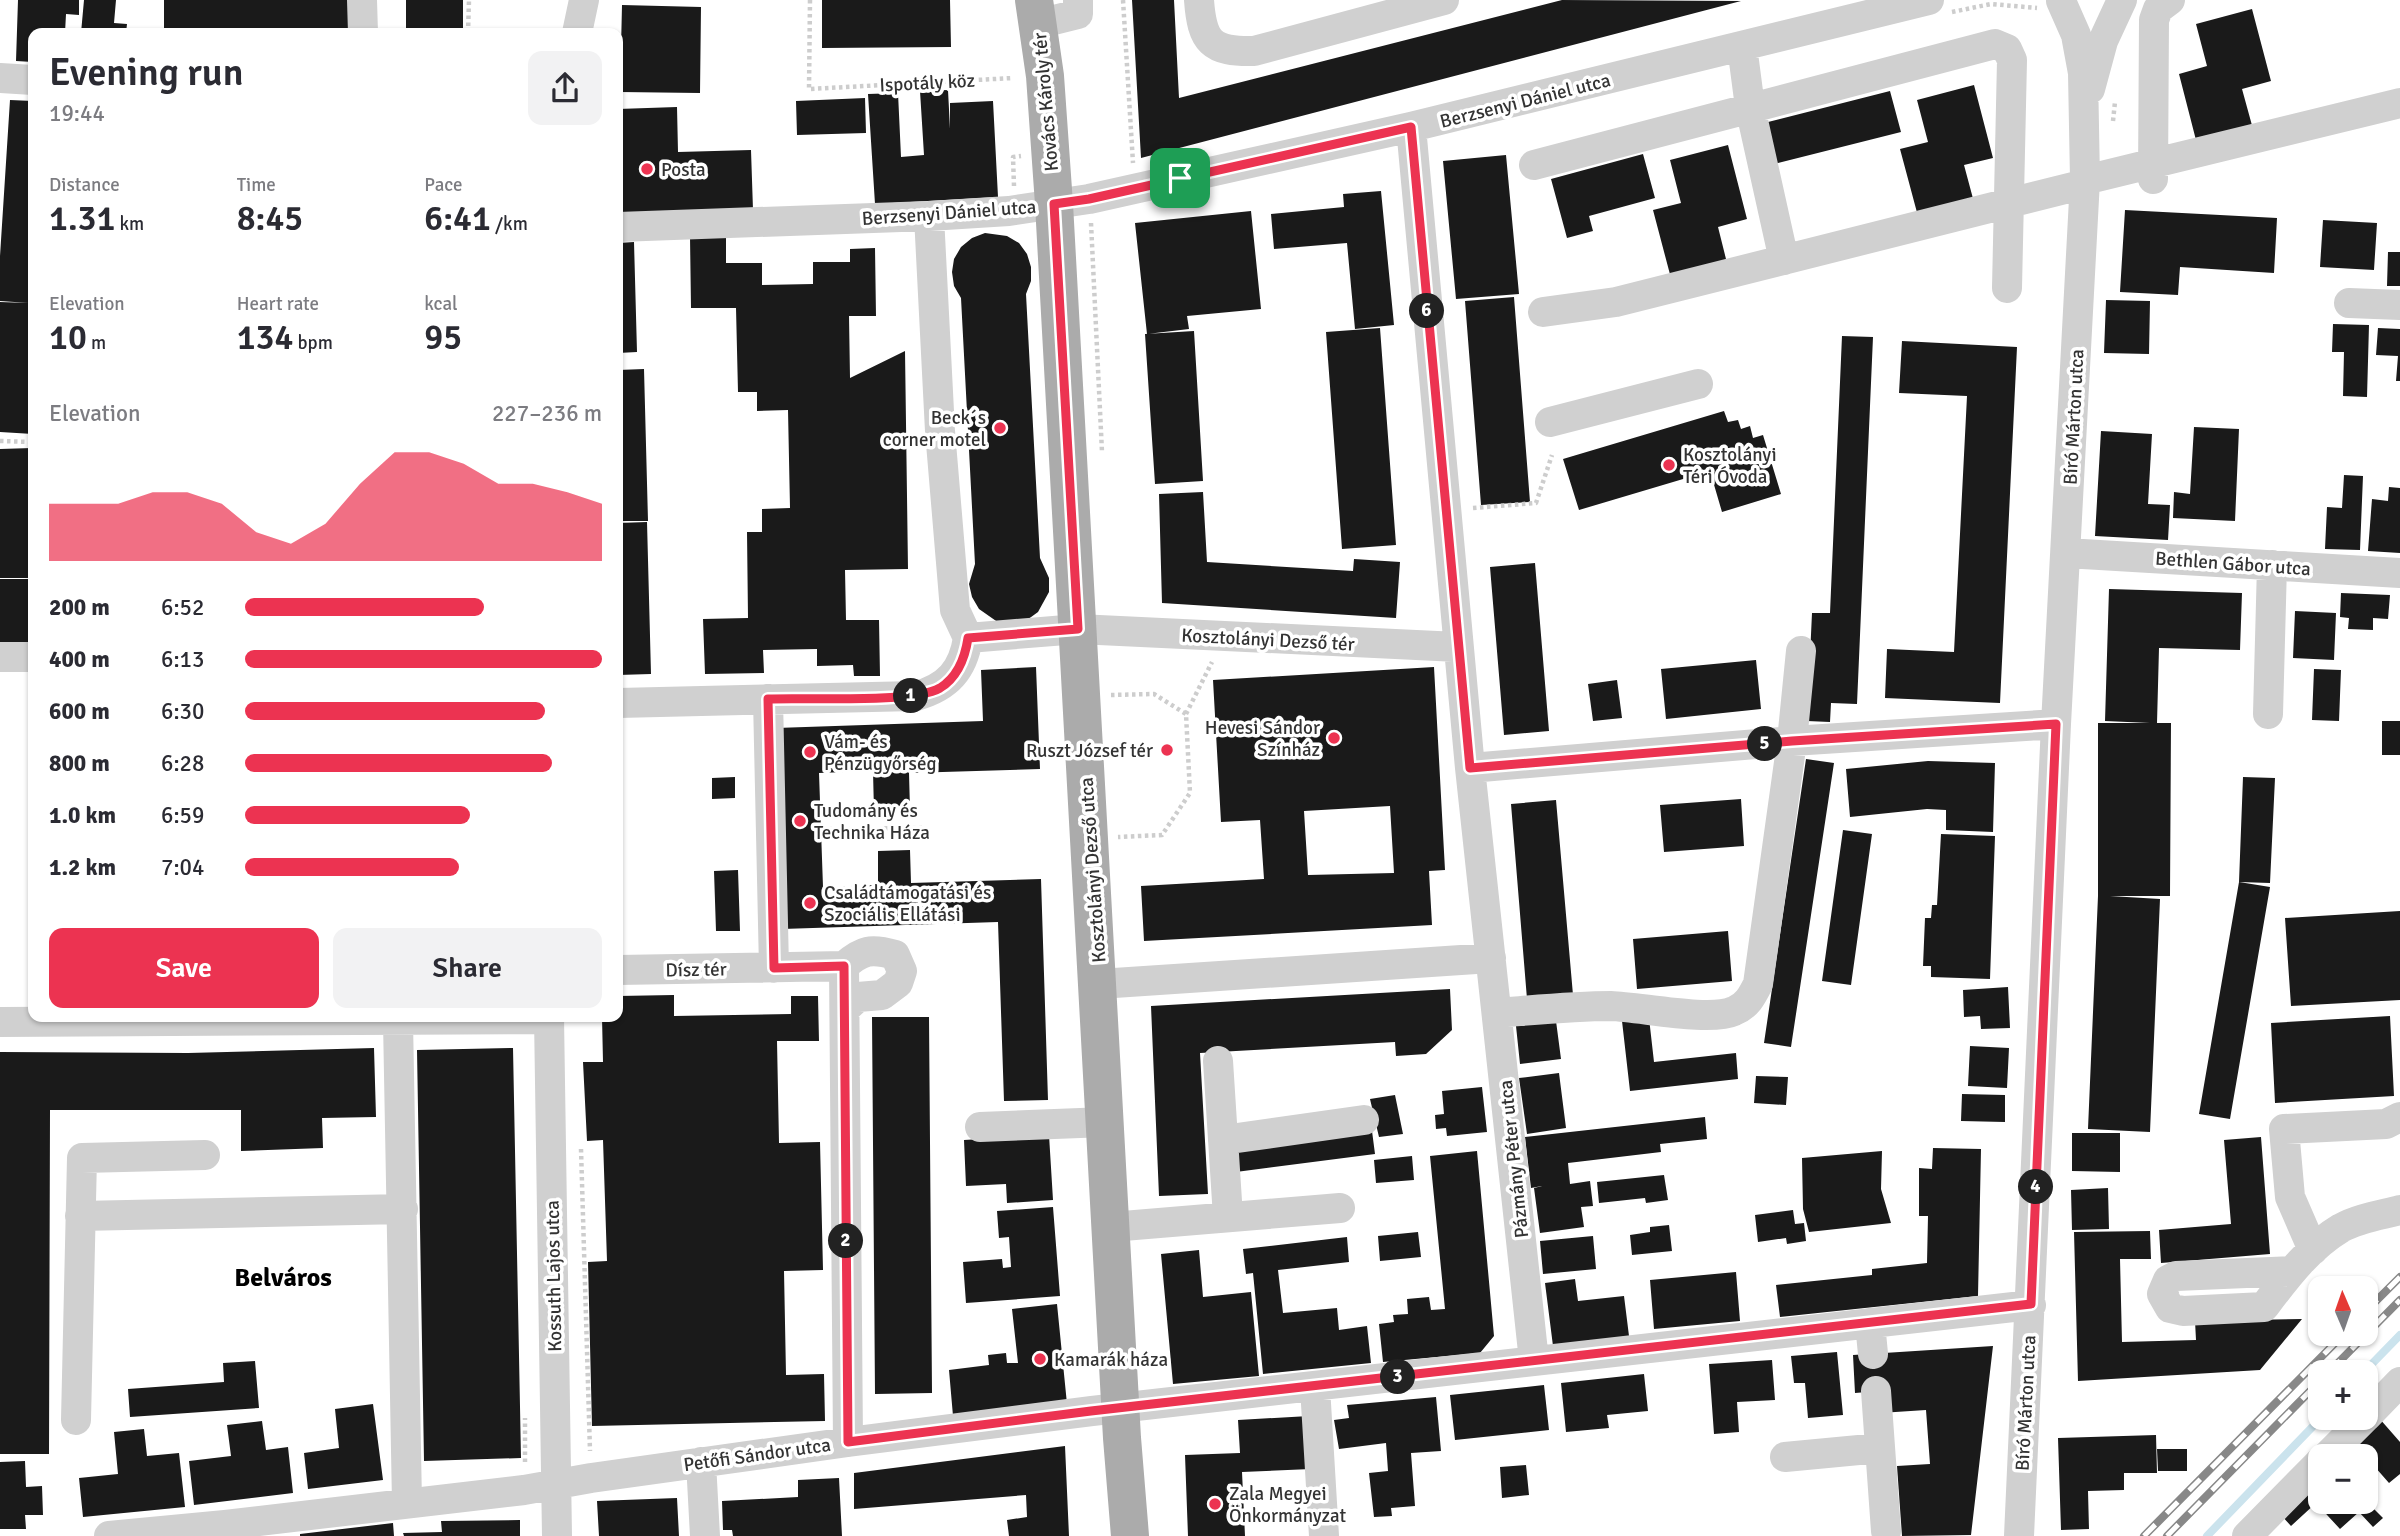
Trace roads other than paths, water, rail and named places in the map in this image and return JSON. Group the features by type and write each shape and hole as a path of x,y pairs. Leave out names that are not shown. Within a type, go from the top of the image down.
{"main road":[{"name":"Kovács Károly tér","path":"1036,12 1045,76 1054,204"},
{"name":"Kosztolányi Dezső utca","path":"1054,204 1130,1536"}],"street":[{"path":"362,0 363,28"},
{"path":"579,28 584,0"},
{"path":"1036,12 1078,14 1078,0"},
{"path":"1199,0 1202,31 1210,43 1244,52 1444,0"},
{"name":"Berzsenyi Dániel utca","path":"623,227 929,216 1009,211 1089,199 1411,127 1929,0"},
{"path":"2061,0 2086,10 2103,8 2120,0"},
{"name":"Bíró Márton utca","path":"2018,1534 2031,1304 2056,724 2085,182 2086,110 2079,47 2061,0"},
{"name":"Bíró Márton utca","path":"2086,110 2103,41 2120,0"},
{"path":"2153,172 2154,20 2158,9 2170,0"},
{"path":"1534,165 1995,44 2007,49 2012,60 2007,288"},
{"path":"1742,46 1750,107 1784,260"},
{"path":"0,78 28,80"},
{"path":"1543,312 1616,302 2085,182 2153,172 2400,103"},
{"name":"Pázmány Péter utca","path":"1411,127 1470,768 1534,1361"},
{"path":"623,703 916,696 940,688 956,674 966,652 968,638 955,610 940,431 929,216"},
{"path":"2349,303 2400,305"},
{"path":"1550,422 1698,384"},
{"name":"Bethlen Gábor utca","path":"2066,553 2400,573"},
{"path":"2268,714 2272,565"},
{"name":"Kosztolányi Dezső tér","path":"968,638 1078,629 1458,647"},
{"path":"1497,1013 1610,1006 1710,1016 1733,1012 1748,1002 1758,984 1792,741 1801,651"},
{"path":"0,657 28,657"},
{"path":"768,699 774,968"},
{"path":"1470,768 1792,741 2056,724"},
{"path":"845,1009 858,997 882,995 898,983 902,971 895,955 876,950 856,955 844,966 848,1442"},
{"path":"1099,984 1491,958"},
{"name":"Dísz tér","path":"623,970 844,966"},
{"path":"0,1022 28,1022"},
{"path":"398,1022 407,1503"},
{"name":"Kossuth Lajos utca","path":"549,1022 557,1536"},
{"path":"1218,1061 1228,1217"},
{"path":"2313,1250 2290,1197 2284,1129 2386,1124 2400,1117"},
{"path":"1223,1140 1364,1120"},
{"path":"980,1127 1106,1122"},
{"path":"76,1420 82,1158 205,1155"},
{"path":"1111,1227 1340,1208"},
{"path":"80,1216 403,1209"},
{"path":"2292,1271 2313,1250 2349,1224 2400,1210"},
{"name":"Petőfi Sándor utca","path":"109,1536 226,1531 848,1442 1121,1408 2031,1304"},
{"path":"1870,1323 1873,1354"},
{"path":"2378,1405 2400,1382"},
{"path":"1315,1387 1324,1536"},
{"path":"1876,1391 1886,1531"},
{"path":"2339,1444 2353,1430"},
{"path":"1785,1457 1880,1448"},
{"path":"701,1462 705,1536"},
{"path":"2247,1536 2308,1474"}],"waterway":[{"path":"2376,1360 2400,1335"},
{"path":"2207,1536 2309,1430"}],"railway":[{"path":"2378,1299 2400,1277"},
{"path":"2341,1360 2400,1300"},
{"path":"2144,1536 2332,1346"},
{"path":"2167,1536 2308,1393"}],"place":[{"name":"Posta","path":"647,169"},
{"name":"Beck´s corner motel","path":"1000,428"},
{"name":"Kosztolányi Téri Óvoda","path":"1669,465"},
{"name":"Hevesi Sándor Színház","path":"1334,738"},
{"name":"Ruszt József tér","path":"1167,750"},
{"name":"Vám- és Pénzügyőrség","path":"810,752"},
{"name":"Tudomány és Technika Háza","path":"800,821"},
{"name":"Családtámogatási és Szociális Ellátási","path":"810,903"},
{"name":"Kamarák háza","path":"1040,1359"},
{"name":"Zala Megyei Önkormányzat","path":"1215,1504"}],"district":[{"name":"Belváros","path":"283,1277"}]}
